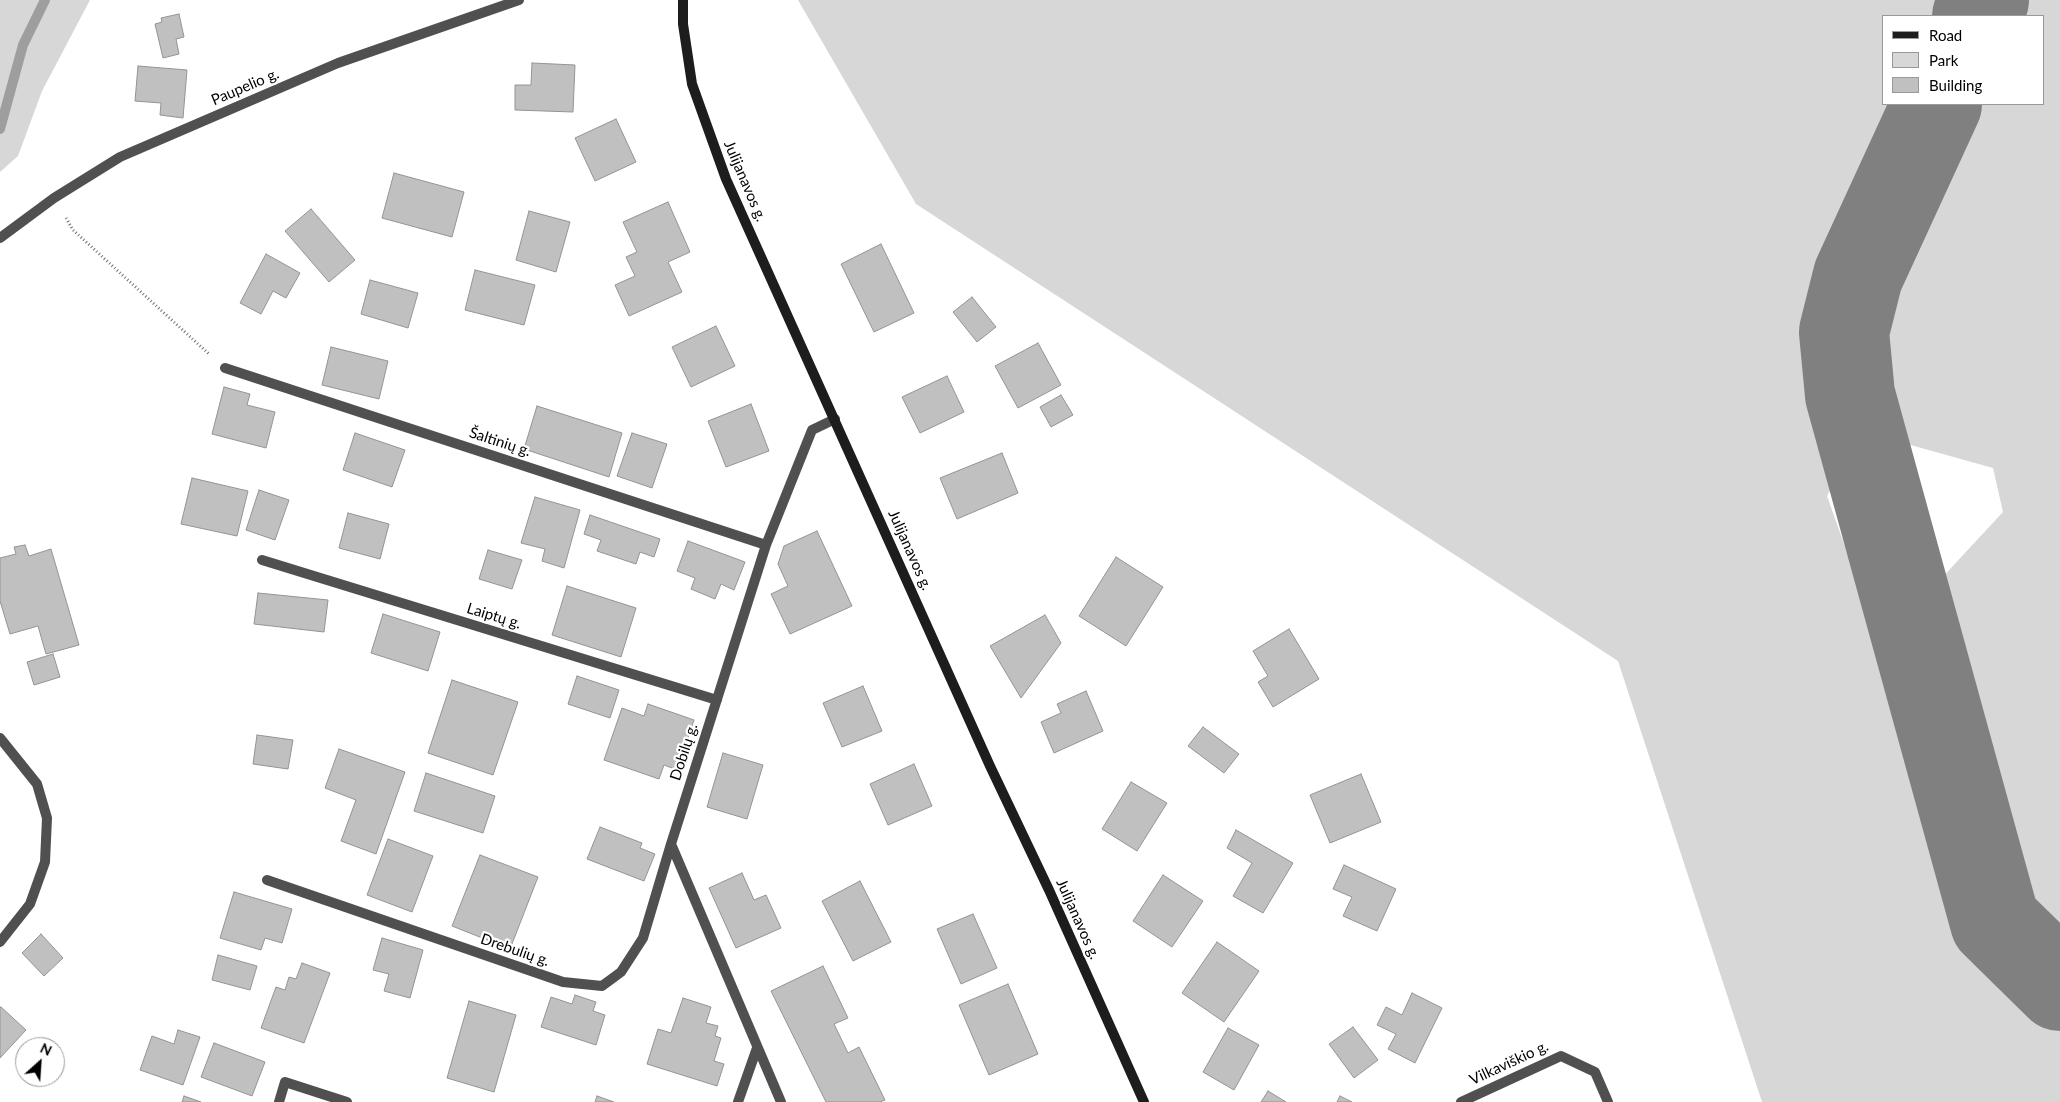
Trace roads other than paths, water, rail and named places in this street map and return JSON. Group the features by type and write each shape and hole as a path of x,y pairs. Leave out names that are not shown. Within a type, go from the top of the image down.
{"main road":[{"name":"Julijanavos g.","path":"683,0 683,24 692,84 726,179 990,766 1049,890 1144,1102"}],"street":[{"name":"Paupelio g.","path":"0,238 54,198 120,157 329,67 519,0"},
{"name":"Šaltinių g.","path":"225,368 766,545"},
{"name":"Dobilų g.","path":"671,844 766,545 812,430 835,419"},
{"name":"Laiptų g.","path":"262,560 717,700"},
{"path":"0,738 37,784 47,818 45,862 30,904 0,942"},
{"name":"Drebulių g.","path":"267,880 563,982 602,986 621,972 643,938 671,844"},
{"path":"671,844 781,1102"},
{"path":"738,1102 757,1048"},
{"name":"Vilkaviškio g.","path":"1462,1102 1561,1056 1595,1072 1608,1102"},
{"path":"279,1102 286,1082 347,1102"}],"waterway":[{"path":"0,129 23,45 45,0"}]}
